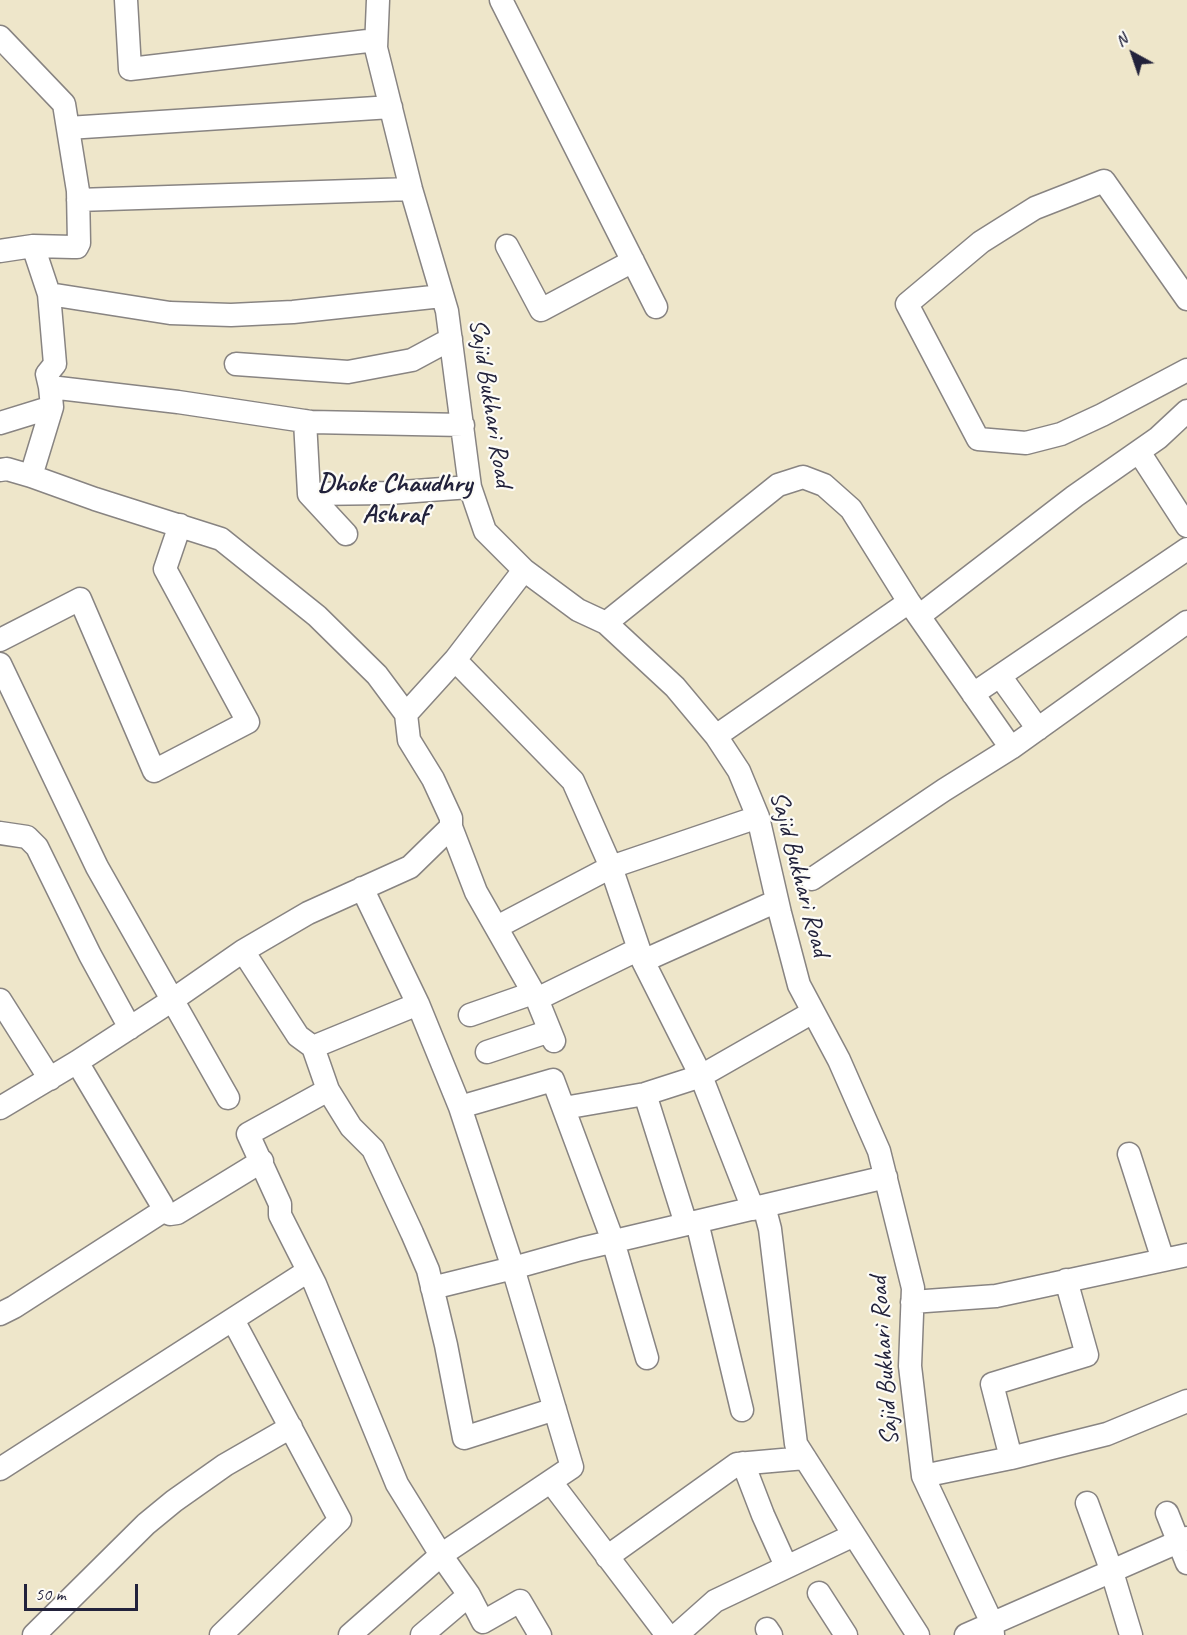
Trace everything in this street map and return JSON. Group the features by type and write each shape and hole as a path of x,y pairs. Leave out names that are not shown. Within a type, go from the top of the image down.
{"street":[{"path":"126,0 130,69 376,40"},
{"name":"Sajid Bukhari Road","path":"378,0 376,48 411,189 447,311 470,487 485,531 524,570 578,610 606,623 675,687 716,736 739,771 758,816 799,985 839,1060 879,1151 913,1288 910,1366 923,1476 993,1629"},
{"path":"501,0 656,307"},
{"path":"0,38 64,104 78,200 78,247 33,246 0,251"},
{"path":"68,128 391,107"},
{"path":"1187,299 1104,181 1035,208 981,242 907,304 978,439 1026,443 1061,434 1187,370"},
{"path":"78,200 411,189"},
{"path":"31,476 51,397 47,374 55,364 49,294 33,246"},
{"path":"507,246 541,310 633,261"},
{"path":"49,294 170,313 231,315 293,312 442,296"},
{"path":"236,364 348,372 412,360 451,339"},
{"path":"716,736 914,609 1139,452 1187,411 1165,382"},
{"path":"0,423 51,397 178,402 305,421 463,425"},
{"path":"305,421 309,494 346,534"},
{"path":"1139,452 1187,526"},
{"path":"0,470 7,469 31,476 221,539 316,616 376,675 406,714 409,740 433,779 451,818 451,827 476,892 535,996 552,1036 488,1052"},
{"path":"606,623 778,485 804,477 824,484 851,509 914,609 1011,748"},
{"path":"309,494 388,493 470,487"},
{"path":"0,640 80,599 154,771 248,722 165,568 180,525"},
{"path":"974,694 1187,549"},
{"path":"406,714 455,660 524,570"},
{"path":"812,879 1011,748 1187,622"},
{"path":"455,660 573,781 611,867 641,955 701,1076 770,1229 796,1444 918,1635"},
{"path":"0,664 97,867 228,1098"},
{"path":"1000,676 1038,729"},
{"path":"497,927 611,867 758,816"},
{"path":"0,1108 130,1028 243,951 308,913 410,867 451,827"},
{"path":"0,832 27,837 37,847 90,955 130,1028"},
{"path":"350,1635 441,1555 572,1467 513,1268 460,1107 418,1004 362,888"},
{"path":"470,1015 535,996 777,901"},
{"path":"243,951 298,1036 313,1047 328,1090 351,1127 373,1149 412,1233 428,1270 447,1345 464,1438 555,1409"},
{"path":"0,1000 50,1079"},
{"path":"313,1047 418,1004"},
{"path":"564,1108 645,1094 701,1076 813,1012"},
{"path":"77,1062 162,1205 163,1211"},
{"path":"460,1107 554,1080 613,1241 647,1358"},
{"path":"328,1090 248,1134 262,1161 280,1204 280,1215 308,1271 397,1484 469,1595 483,1622 520,1601 540,1635"},
{"path":"645,1094 691,1223 742,1410"},
{"path":"1128,1154 1163,1260"},
{"path":"163,1211 170,1214 177,1213 262,1161"},
{"path":"432,1288 613,1241 886,1177"},
{"path":"0,1314 163,1211"},
{"path":"912,1302 996,1296 1187,1255"},
{"path":"0,1469 308,1271"},
{"path":"1011,1458 992,1384 1087,1355 1066,1280"},
{"path":"233,1320 340,1520 234,1630"},
{"path":"923,1476 1011,1458 1107,1434 1187,1401"},
{"path":"34,1635 146,1524 174,1501 225,1465 291,1427"},
{"path":"607,1557 736,1464 805,1458"},
{"path":"743,1462 786,1566"},
{"path":"550,1482 607,1557 675,1635 715,1601 854,1535"},
{"path":"1087,1503 1112,1572 1131,1635"},
{"path":"966,1635 993,1629 1112,1572 1184,1548 1167,1513"},
{"path":"819,1593 846,1635"},
{"path":"422,1635 469,1595"}],"district":[{"name":"Dhoke Chaudhry Ashraf","path":"395,500"}]}
